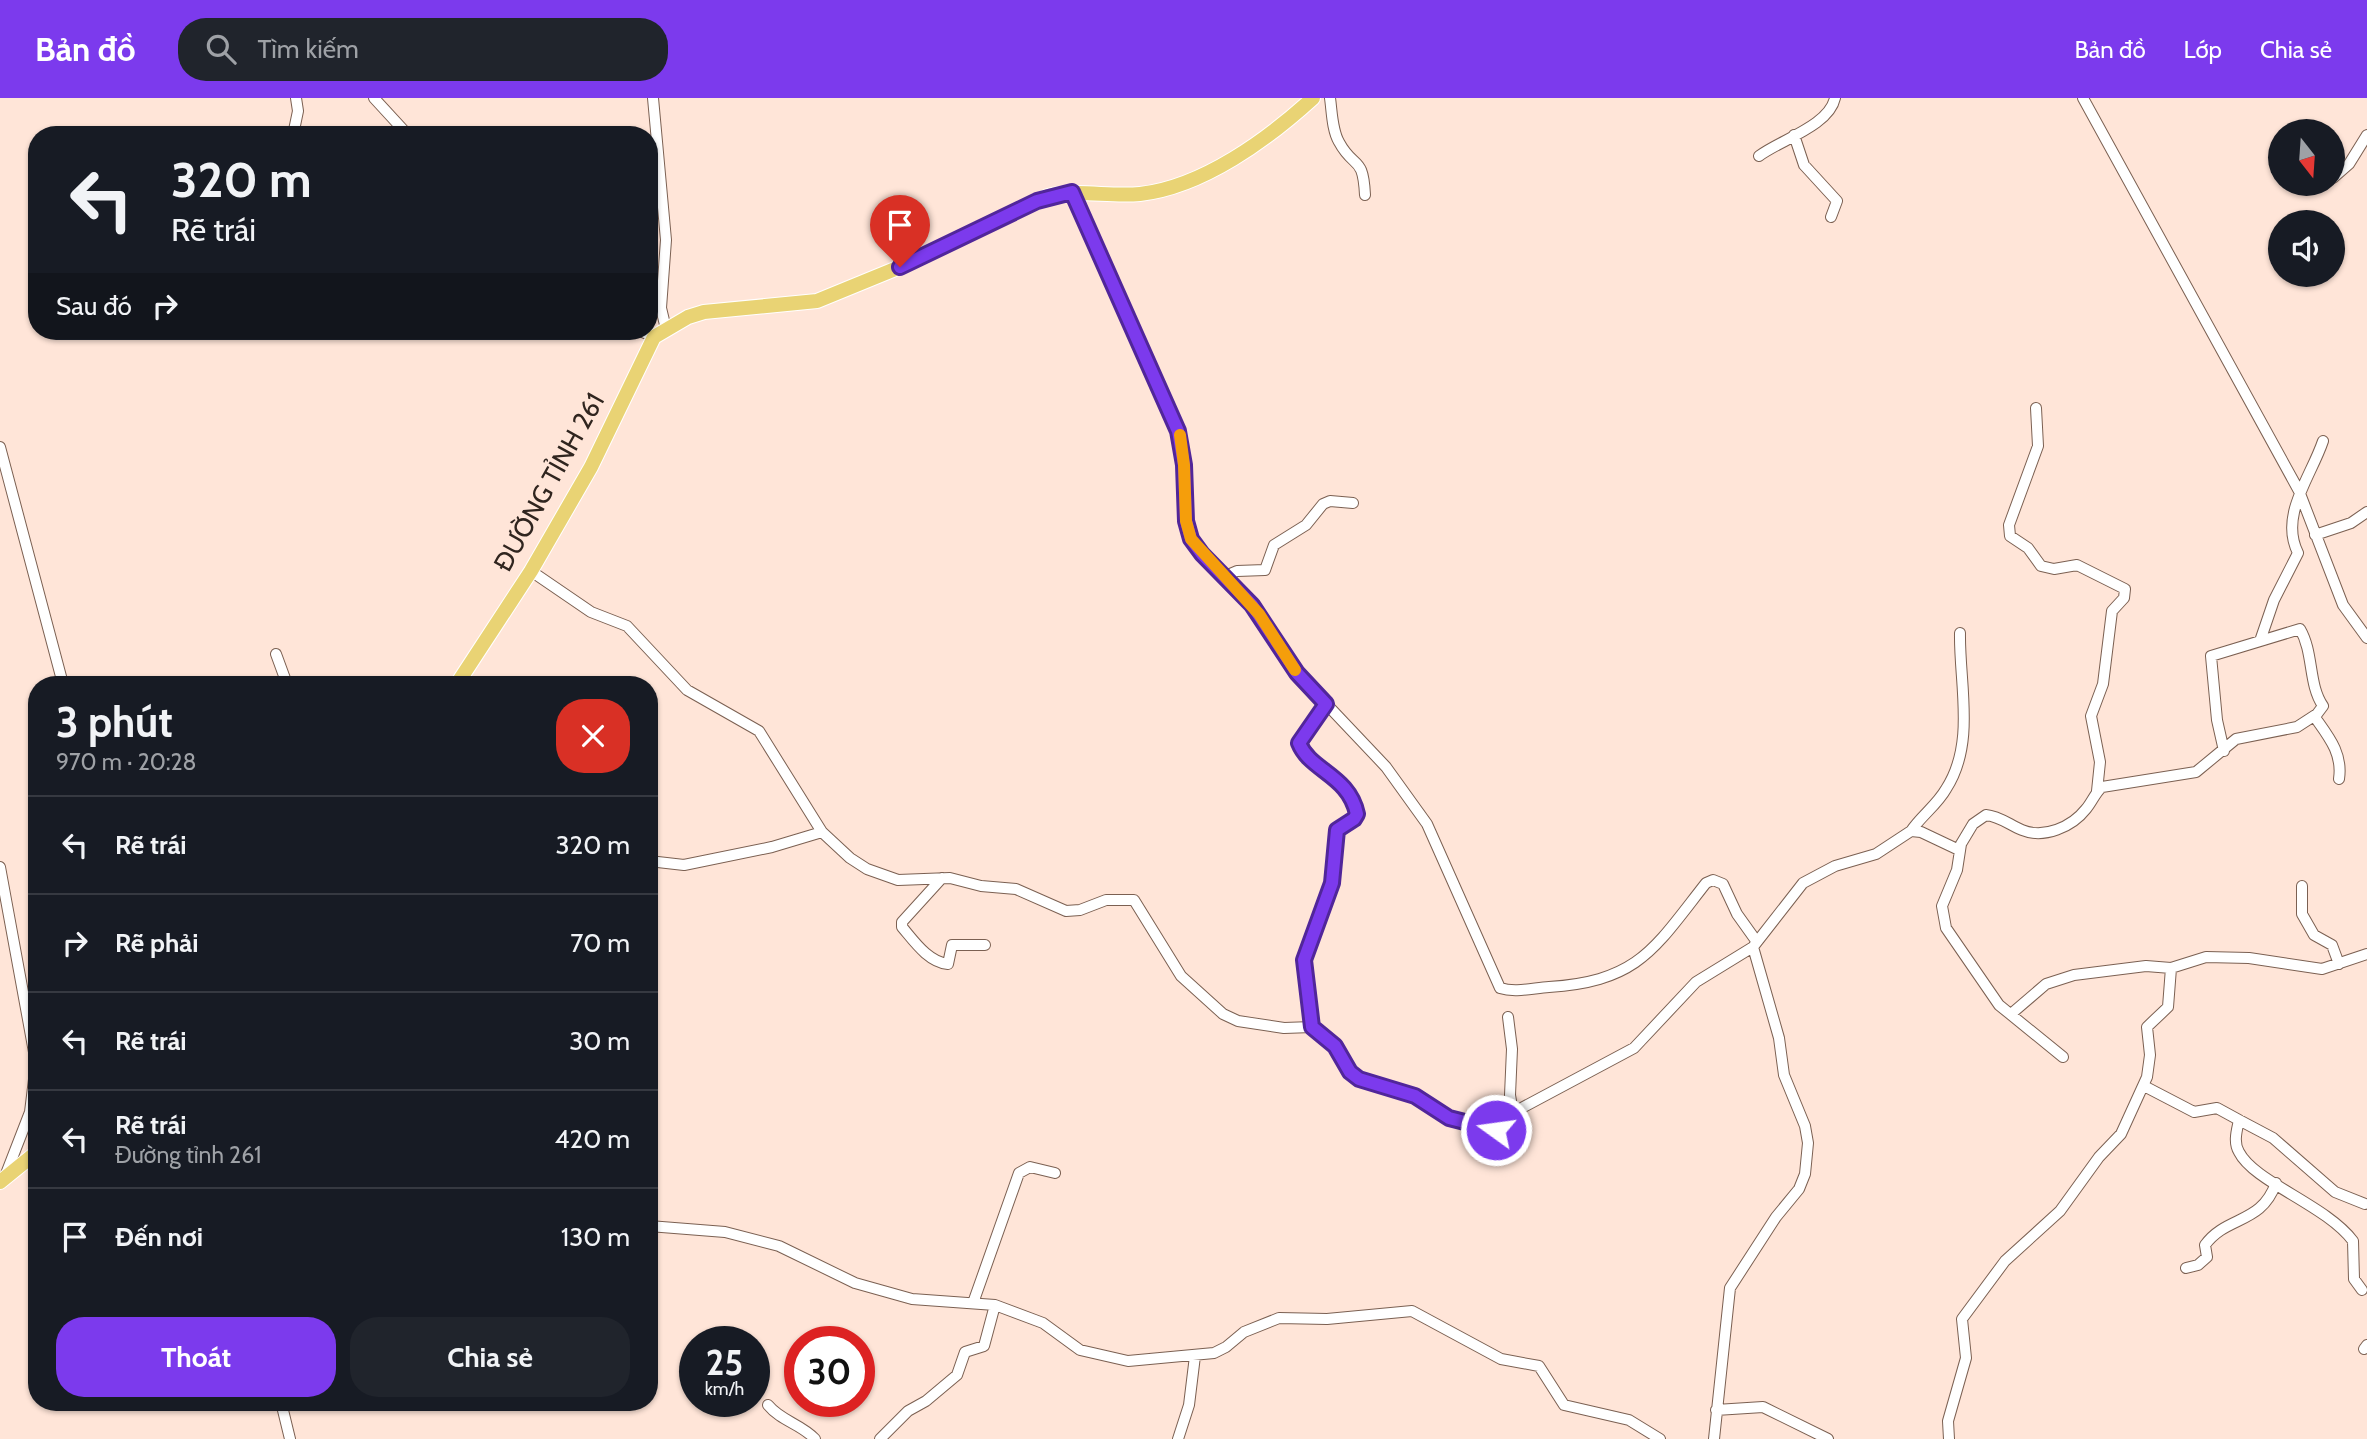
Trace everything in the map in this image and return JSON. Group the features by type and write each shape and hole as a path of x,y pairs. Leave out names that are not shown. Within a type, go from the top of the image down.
{"main road":[{"path":"658,330 714,310 817,301 921,257 1037,201 1072,192 1138,194 1172,186 1257,145 1313,98"},
{"name":"ĐƯỜNG TỈNH 261","path":"462,676 531,570 591,467 649,340"},
{"path":"2,1180 28,1159"}],"street":[{"path":"294,126 296,98"},
{"path":"374,98 400,126"},
{"path":"653,98 656,126"},
{"path":"1330,98 1336,136 1339,144 1362,168 1365,195"},
{"path":"1759,156 1813,125 1831,108 1835,98"},
{"path":"2083,98 2299,491 2343,605 2367,638"},
{"path":"1794,135 1804,165 1837,201 1831,217"},
{"path":"2345,168 2367,135"},
{"path":"658,153 666,240 658,317"},
{"path":"1072,192 1178,431 1184,465 1186,521 1191,539 1223,577 1252,605 1297,673 1387,766 1427,824 1500,989 1582,985 1610,977 1652,952 1706,883 1713,880 1723,884 1755,945 1779,1038 1784,1075 1805,1126 1808,1143 1802,1184 1760,1239 1730,1288 1714,1439"},
{"path":"2036,408 2038,446 2009,525 2010,537 2028,548 2041,566 2054,569 2077,565 2125,589 2123,598 2112,611 2104,684 2091,716 2100,762 2097,791"},
{"path":"2260,641 2274,600 2298,553 2291,536 2299,491 2314,467 2323,441"},
{"path":"0,447 4,476 61,676"},
{"path":"1223,577 1237,571 1265,570 1274,545 1306,525 1323,504 1330,501 1353,503"},
{"path":"2315,535 2351,523 2367,512"},
{"path":"531,570 591,612 627,625 687,690 759,731 822,832 850,858 883,875 915,881 942,878 1016,888 1066,911 1080,910 1106,900 1134,900 1181,976 1223,1014 1238,1021 1284,1028 1312,1027 1335,1046 1354,1076 1415,1096 1441,1115 1493,1130 1513,1113 1634,1048 1696,982 1755,945 1803,883 1835,866 1876,854 1911,831 1946,790 1958,759 1963,734 1960,632"},
{"path":"2063,1057 1992,996 1946,928 1942,906 1957,870 1959,850 1979,818 1994,816 2032,833 2056,830 2084,811 2097,791 2108,784 2196,772 2224,751 2243,736 2288,730 2314,716 2323,706 2314,690 2313,668 2302,631 2297,629 2211,656 2217,720 2224,751"},
{"path":"276,654 284,676"},
{"path":"1312,1027 1304,960 1332,883 1337,830 1357,814 1343,785 1303,751 1299,743 1326,704"},
{"path":"2314,716 2336,748 2339,779"},
{"path":"1911,831 1921,832 1959,850"},
{"path":"658,863 684,865 772,847 822,832"},
{"path":"0,867 28,1019"},
{"path":"942,878 902,922 902,927 926,954 944,964 948,964 952,944 985,945"},
{"path":"2302,886 2302,914 2314,935 2332,945 2339,964"},
{"path":"2011,1014 2046,984 2061,977 2146,966 2171,968 2206,957 2249,958 2313,968 2339,964 2367,954"},
{"path":"1949,1439 1948,1421 1966,1358 1962,1319 2005,1262 2060,1211 2099,1157 2121,1134 2144,1086 2150,1055 2147,1027 2168,1007 2171,968"},
{"path":"1508,1017 1513,1049 1513,1113"},
{"path":"2144,1086 2194,1112 2217,1108 2273,1138 2335,1192 2365,1204"},
{"path":"2,1180 28,1117"},
{"path":"2239,1120 2236,1134 2239,1153 2249,1164 2325,1213 2347,1233 2356,1248 2354,1279 2362,1290"},
{"path":"974,1303 1019,1173 1030,1167 1055,1173"},
{"path":"2186,1268 2198,1265 2207,1257 2205,1245 2218,1230 2235,1225 2265,1206 2276,1183"},
{"path":"658,1227 725,1232 779,1246 864,1286 923,1300 995,1305 1042,1323 1080,1350 1135,1362 1220,1351 1244,1332 1279,1318 1327,1319 1412,1311 1501,1359 1539,1366 1564,1405 1629,1420 1660,1439"},
{"path":"880,1439 908,1411 926,1401 957,1375 965,1352 984,1346 995,1305"},
{"path":"1178,1439 1189,1405 1195,1356"},
{"path":"770,1407 782,1419 806,1430 815,1439"},
{"path":"1716,1410 1763,1407 1828,1439"},
{"path":"283,1411 290,1439"}],"slow traffic":[{"path":"1180,435 1184,465 1184,503 1191,539 1202,554 1252,605 1295,670"}],"route":[{"path":"900,267 1048,196 1072,192 1178,431 1184,465 1186,521 1191,539 1202,554 1252,605 1297,673 1326,704 1299,739 1300,747 1334,775 1356,808 1357,817 1339,826 1337,830 1332,883 1305,955 1308,1009 1312,1027 1335,1046 1350,1072 1359,1079 1415,1096 1449,1118 1496,1130"}]}
